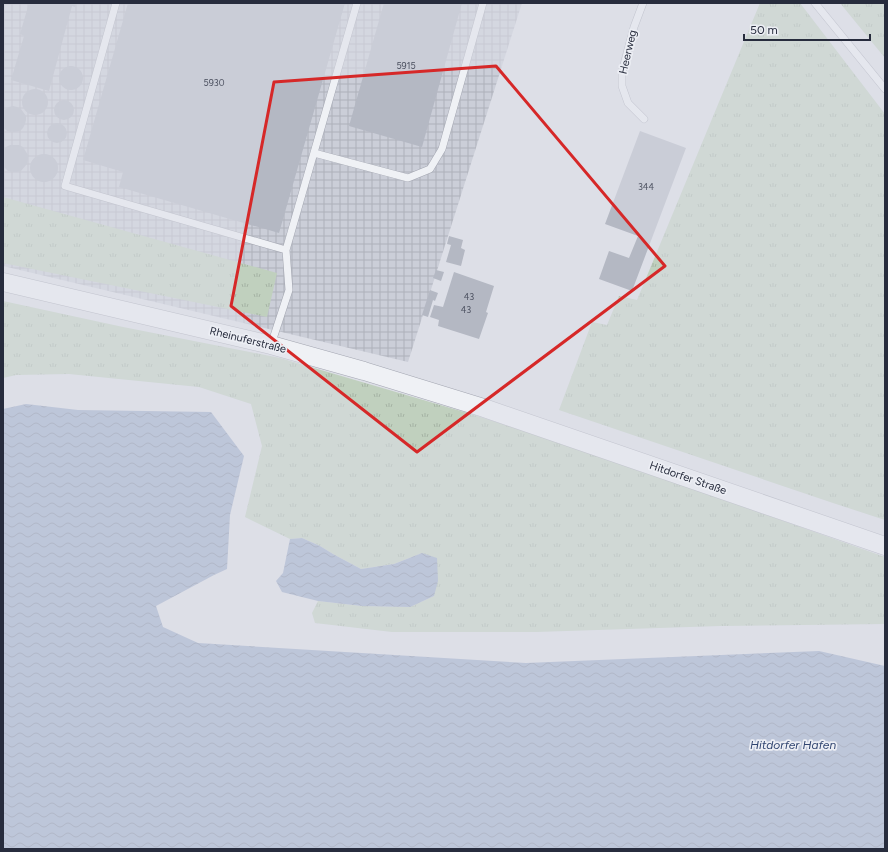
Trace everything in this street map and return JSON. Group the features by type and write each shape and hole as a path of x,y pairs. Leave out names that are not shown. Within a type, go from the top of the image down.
{"street":[{"name":"Rheinuferstraße","path":"3,282 271,345 364,371 490,410"},
{"name":"Hitdorfer Straße","path":"490,410 885,546"}],"lane":[{"path":"116,3 65,186 286,250"},
{"path":"271,345 289,290 286,250 357,3"},
{"path":"314,153 408,178 430,169 442,149 483,3"},
{"name":"Heerweg","path":"643,3 634,27 622,72 622,86 628,103 644,120"},
{"path":"815,3 885,89"}],"highlighted area":[{"path":"496,66 665,266 417,452 231,306 274,82"}],"shaded area":[{"path":"3,3 522,3 408,362 3,266"}],"green space":[{"path":"760,3 800,3 885,114 885,520 559,410 592,322 607,325 619,296 637,300"},
{"path":"840,3 885,3 885,58"},
{"path":"3,197 277,273 267,317 3,263"},
{"path":"3,301 123,327 280,358 471,414 592,453 885,557 885,624 720,626 536,632 392,632 315,623 312,613 318,601 362,606 410,607 434,596 422,553 394,564 361,569 320,546 302,538 290,539 245,517 262,446 251,404 199,387 69,374 16,375 3,378"}],"water":[{"name":"Hitdorfer Hafen","path":"26,404 78,410 211,412 244,456 230,515 227,569 156,606 163,627 198,643 526,663 819,651 885,666 885,849 3,849 3,409"},
{"path":"302,538 320,546 361,569 394,564 422,553 437,558 438,581 434,596 410,607 362,606 318,601 282,592 276,581 283,573 290,539"}],"building":[{"path":"29,3 76,3 75,7 72,6 49,91 11,80 24,36 20,34"},
{"path":"128,3 345,3 279,233 119,187 123,172 83,160"},
{"path":"384,3 462,3 422,147 349,126"},
{"path":"71,66 76,67 82,73 82,83 76,89 71,90 66,89 60,83 59,78 60,73 66,67"},
{"path":"35,89 44,93 48,102 44,111 35,115 26,111 22,102 26,93"},
{"path":"64,100 71,103 74,110 71,117 64,120 57,117 54,110 57,103"},
{"path":"13,106 21,109 26,116 26,120 20,131 11,132 7,131 3,127 3,111"},
{"path":"57,123 64,126 67,133 64,140 57,143 50,140 47,133 50,126"},
{"path":"640,131 686,148 632,291 599,279 609,251 629,258 638,236 605,224"},
{"path":"10,145 19,145 23,147 28,155 27,164 21,171 8,171 3,166 3,151"},
{"path":"44,154 54,158 58,168 54,178 44,182 34,178 30,168 34,158"},
{"path":"449,236 463,240 461,248 465,250 461,266 446,262 451,245 447,244"},
{"path":"436,270 444,272 441,281 433,278"},
{"path":"454,272 494,286 486,312 488,313 479,339 438,326 439,320 430,317 434,305 443,307"},
{"path":"430,290 438,293 435,301 433,300 428,317 422,315"}]}
